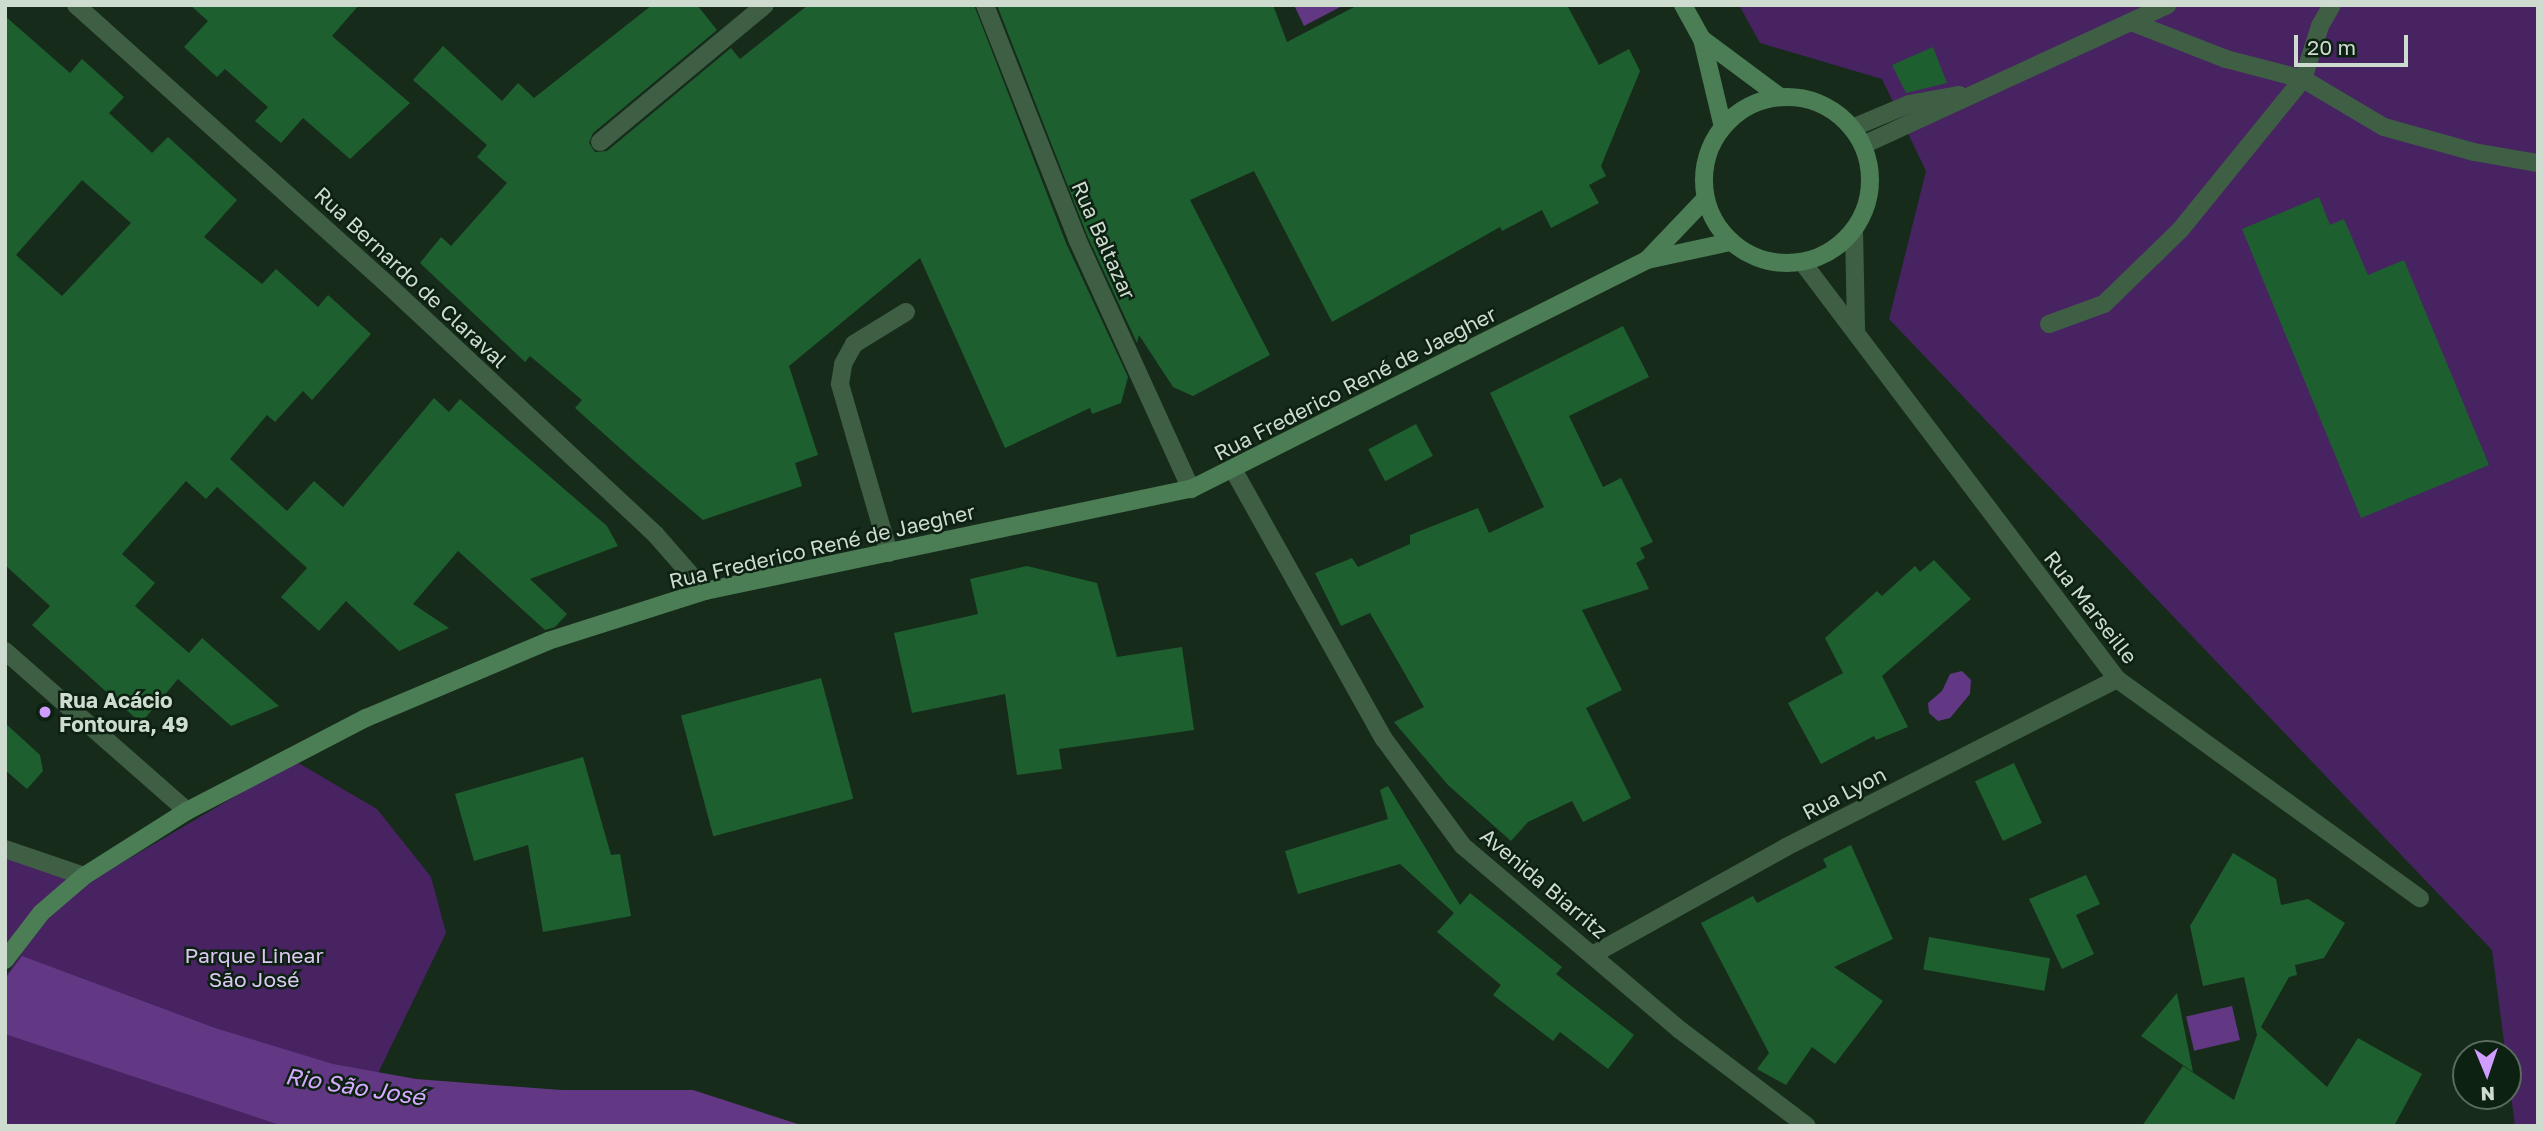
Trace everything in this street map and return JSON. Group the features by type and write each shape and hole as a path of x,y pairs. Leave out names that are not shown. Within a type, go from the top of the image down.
{"main road":[{"path":"1683,5 1702,39 1723,127"},
{"path":"1702,39 1780,97"},
{"path":"1780,97 1820,103 1852,128 1863,145 1871,174 1868,204 1854,231 1831,252 1803,263 1764,260 1730,242 1705,199 1704,173 1710,149 1723,127 1740,110 1780,97"},
{"name":"Rua Frederico René de Jaegher","path":"1647,260 1705,199"},
{"name":"Rua Frederico René de Jaegher","path":"5,960 41,913 84,876 187,811 366,718 548,641 705,591 1191,489 1234,471 1647,260 1730,242"}],"street":[{"name":"Rua Bernardo de Claraval","path":"76,5 387,284 655,534 705,591"},
{"path":"600,142 765,5"},
{"name":"Rua Baltazar","path":"985,5 1077,239 1191,489"},
{"path":"1863,145 1915,125 1973,93 2167,5"},
{"path":"2049,324 2104,304 2181,229 2303,79 2320,26 2332,5"},
{"path":"2131,22 2227,59 2303,79 2384,127 2474,152 2538,163"},
{"path":"1852,128 1909,104 1973,93"},
{"path":"1854,231 1856,330"},
{"name":"Rua Marseille","path":"1803,263 2116,678 2420,898"},
{"path":"889,553 840,384 843,364 854,344 906,312"},
{"name":"Avenida Biarritz","path":"1234,471 1384,739 1430,807 1488,870 1594,954 1680,1030 1807,1126"},
{"path":"5,651 187,811"},
{"name":"Rua Lyon","path":"1594,954 1786,848 2116,678"},
{"path":"5,849 84,876"}],"green space":[{"path":"1739,5 2538,5 2538,1126 2515,1126 2513,1110 2522,1110 2522,1040 2504,1040 2492,950 1889,319 1926,171 1882,79 1760,43"},
{"name":"Parque Linear São José","path":"295,761 377,809 431,877 446,933 365,1100 674,1126 5,1126 5,977 46,919 91,881"},
{"path":"5,856 73,879 5,951"}],"water":[{"path":"1294,5 1344,5 1304,26"},
{"path":"1962,671 1971,680 1970,694 1950,718 1938,721 1929,713 1928,703 1942,691 1950,674"},
{"name":"Rio São José","path":"22,956 215,1028 333,1064 416,1079 561,1090 693,1090 804,1126 283,1126 5,1034 5,979"},
{"path":"2232,1006 2240,1040 2194,1051 2186,1017"}],"building":[{"path":"190,5 359,5 332,36 410,103 350,159 303,118 281,143 255,121 268,107 225,69 217,77 184,47 208,21"},
{"path":"652,5 697,5 717,30 593,133 589,143 595,152 607,151 731,48 740,59 808,5 974,5 1066,243 1128,377 1121,403 1092,414 1090,408 1005,448 920,258 789,366 818,455 795,463 802,486 703,520 575,408 582,400 530,356 525,362 420,263 441,237 451,246 507,183 477,157 487,145 413,80 443,46 502,101 518,83 534,98"},
{"path":"997,5 1273,5 1287,42 1358,5 1567,5 1599,65 1629,49 1640,71 1601,166 1606,176 1589,185 1599,203 1551,228 1542,210 1502,231 1500,227 1332,322 1254,171 1190,200 1270,355 1193,396 1173,387 1139,335 1137,343 1087,235"},
{"path":"5,16 70,73 82,59 124,97 109,113 152,153 168,137 237,200 204,237 262,284 276,269 318,307 328,295 371,334 312,400 303,391 275,422 267,415 230,459 287,511 314,481 343,507 434,398 449,412 460,399 607,526 618,546 530,579 567,614 555,627 545,630 458,551 413,604 449,628 399,651 346,601 319,631 281,597 307,568 217,487 206,499 186,481 122,554 155,583 135,606 189,653 202,638 279,706 231,726 178,679 141,723 32,625 50,606 5,565","holes":["82,180 131,223 62,296 16,255"]},
{"path":"1933,47 1947,83 1906,93 1892,65"},
{"path":"2319,197 2330,225 2344,219 2368,275 2404,260 2489,465 2361,518 2242,229"},
{"path":"1623,326 1649,377 1569,416 1603,487 1621,478 1653,542 1640,548 1645,558 1636,563 1649,589 1582,610 1622,690 1586,708 1631,798 1583,822 1572,801 1528,822 1511,841 1448,785 1394,722 1424,707 1370,613 1341,626 1315,573 1352,558 1358,567 1410,544 1410,535 1478,508 1489,533 1544,507 1490,393"},
{"path":"1416,424 1433,456 1385,481 1368,449"},
{"path":"1934,560 1971,599 1882,676 1908,727 1876,740 1874,736 1821,764 1788,703 1843,673 1825,638 1877,591 1882,596 1915,566 1920,572"},
{"path":"1027,566 1097,583 1117,657 1182,647 1194,730 1059,749 1062,769 1017,775 1005,694 912,713 894,633 978,614 970,579"},
{"path":"821,678 853,799 713,836 681,716"},
{"path":"5,723 40,755 43,771 27,789 5,770"},
{"path":"583,757 611,855 620,854 631,916 543,932 528,845 474,861 455,794"},
{"path":"2014,763 2042,823 2003,841 1975,781"},
{"path":"1388,786 1460,905 1470,893 1562,967 1556,974 1634,1035 1608,1069 1560,1032 1553,1041 1493,995 1501,985 1437,932 1454,913 1400,864 1298,894 1285,851 1388,819 1380,790"},
{"path":"1851,845 1893,939 1834,967 1883,1001 1835,1064 1812,1047 1786,1085 1757,1069 1769,1053 1701,923 1753,896 1757,903 1827,867 1823,859"},
{"path":"2233,853 2276,879 2281,905 2308,899 2345,923 2324,958 2295,965 2297,975 2289,977 2261,1027 2327,1087 2358,1038 2422,1074 2394,1126 2142,1126 2183,1066 2234,1100 2257,1035 2244,977 2203,986 2190,926"},
{"path":"2086,875 2100,904 2076,915 2094,954 2062,969 2029,899"},
{"path":"1929,937 2050,958 2044,991 1923,969"},
{"path":"2177,993 2193,1072 2141,1036"}],"place":[{"name":"Rua Acácio Fontoura, 49","path":"45,712"}]}
